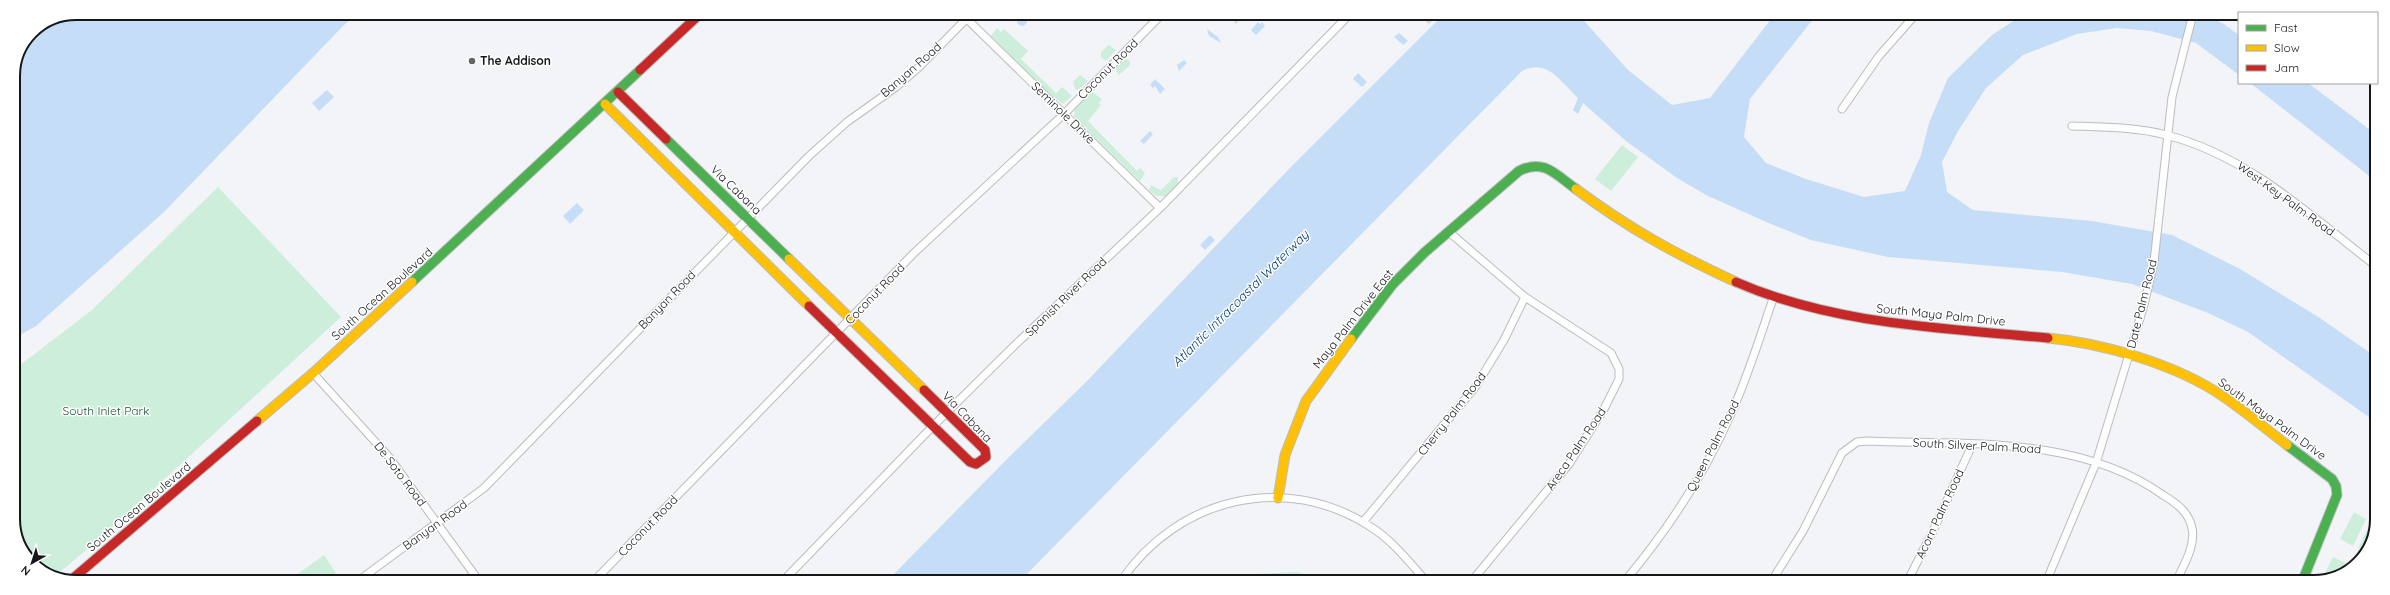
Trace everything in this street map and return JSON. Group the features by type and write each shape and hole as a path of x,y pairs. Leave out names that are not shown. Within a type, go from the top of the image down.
{"street":[{"name":"South Ocean Boulevard","path":"77,575 313,373 618,92 694,20"},
{"name":"Banyan Road","path":"366,575 438,524 484,488 831,135 919,67 966,20"},
{"name":"Seminole Drive","path":"974,20 1064,114 1160,208"},
{"name":"Coconut Road","path":"600,575 920,248 1064,114 1156,20"},
{"name":"Spanish River Road","path":"789,575 933,426 1020,340 1160,208 1344,20"},
{"path":"1842,109 1879,56 1911,20"},
{"name":"Date Palm Road","path":"2049,575 2096,463 2144,305 2154,262 2157,220 2172,97 2182,52 2191,20"},
{"name":"Via Cabana","path":"605,104 970,462 976,464 984,460 986,454 985,450 618,92"},
{"name":"West Key Palm Road","path":"2072,126 2116,128 2167,135 2198,144 2240,165 2263,180 2370,261"},
{"name":"Maya Palm Drive East","path":"1278,498 1285,455 1306,401 1360,325 1393,284 1449,232 1519,171 1527,167 1539,165"},
{"name":"South Maya Palm Drive","path":"1539,165 1553,170 1590,200 1650,240 1713,272 1774,296 1861,318 2091,344 2174,370 2223,396 2332,479 2336,486 2337,495 2305,575"},
{"name":"Areca Palm Road","path":"1449,232 1525,297 1611,352 1619,369 1619,379 1604,409 1569,464 1477,575"},
{"name":"Queen Palm Road","path":"1629,575 1675,515 1715,448 1744,383 1774,296"},
{"name":"Cherry Palm Road","path":"1364,522 1476,386 1504,340 1525,297"},
{"name":"De Soto Road","path":"313,373 382,449 474,575"},
{"name":"South Silver Palm Road","path":"1774,575 1802,531 1842,453 1857,442 1867,441 2045,449 2122,471 2175,503 2190,518 2193,540 2179,575"},
{"name":"Acorn Palm Road","path":"1911,575 1933,531 1972,445"},
{"path":"1126,575 1141,555 1154,542 1185,520 1208,510 1238,501 1278,498 1294,498 1318,503 1364,522 1397,548 1421,575"}],"green space":[{"path":"997,28 1001,32 1004,29 1028,51 1021,59 1056,93 1062,87 1072,96 1063,104 1047,92 991,36"},
{"path":"1109,45 1116,50 1106,61 1101,57 1101,52"},
{"path":"1123,58 1130,61 1130,65 1119,75 1114,68"},
{"path":"1080,75 1088,81 1078,90 1075,89 1073,82"},
{"path":"1091,91 1102,99 1099,103 1101,105 1088,121 1137,171 1140,168 1145,173 1140,181 1074,117 1075,107"},
{"path":"1622,145 1638,157 1611,191 1595,179"},
{"path":"1174,177 1178,177 1178,183 1165,196 1156,196 1149,190 1151,185 1161,190"},
{"name":"South Inlet Park","path":"218,187 341,317 96,542 59,572 52,570 52,543 25,543 22,534 20,523 20,365 92,310"},
{"path":"2354,512 2366,519 2353,546 2340,539"},
{"path":"2370,525 2363,547 2361,550 2358,548"},
{"path":"324,555 336,573 333,575 296,575"},
{"path":"2333,557 2346,563 2342,568 2324,574"},
{"path":"1297,572 1305,575 1251,575"}],"water":[{"path":"76,20 350,20 164,212 36,326 20,335 20,76 24,54 36,36 54,24"},
{"path":"1018,20 1026,20 1026,23 1022,26 1017,21"},
{"path":"1234,20 1240,20 1235,24"},
{"path":"1426,20 1433,20 1429,24 1425,21"},
{"name":"Atlantic Intracoastal Waterway","path":"1438,20 1583,20 1628,70 1672,105 1710,98 1770,20 1812,20 1750,99 1744,137 1766,163 1806,179 1864,197 1905,191 1921,155 1929,123 1948,78 1992,35 2015,20 2216,20 2238,34 2238,74 2196,43 2151,31 2117,28 2077,34 2023,55 1986,88 1958,131 1942,162 1947,192 1973,210 2092,221 2172,235 2240,269 2320,318 2370,353 2370,418 2248,332 2208,313 2132,284 2062,272 1888,257 1811,240 1771,224 1708,196 1677,178 1626,141 1583,103 1578,114 1573,110 1578,98 1553,74 1539,67 1522,71 1026,575 893,575 1010,456 1087,381 1287,171"},
{"path":"1258,22 1260,24 1262,22 1265,26 1256,35 1251,30"},
{"path":"1207,29 1218,37 1221,43 1209,36"},
{"path":"1399,33 1408,41 1403,45 1394,37"},
{"path":"1184,60 1187,63 1179,71 1177,65"},
{"path":"1358,73 1367,82 1362,87 1353,79"},
{"path":"1155,79 1165,89 1160,94 1155,86 1153,88 1150,85"},
{"path":"2251,84 2309,84 2370,130 2370,177"},
{"path":"327,90 334,97 319,111 312,103"},
{"path":"1150,131 1153,134 1144,144 1140,141"},
{"path":"577,203 584,210 570,224 563,216"},
{"path":"1210,235 1215,240 1205,250 1200,245"}],"traffic: fast":[{"path":"412,282 640,70"},
{"path":"666,139 789,259"},
{"path":"1351,339 1393,284 1424,253 1519,171 1528,167 1543,167 1556,174 1576,189"},
{"path":"2287,445 2332,479 2336,486 2337,495 2305,575"}],"traffic: slow":[{"path":"605,104 809,306"},
{"path":"1576,189 1653,240 1693,262 1736,282"},
{"path":"789,259 924,390"},
{"path":"257,421 313,373 412,282"},
{"path":"2048,338 2116,350 2139,357 2185,375 2224,397 2287,445"},
{"path":"1278,498 1285,455 1306,401 1351,339"}],"traffic: jam":[{"path":"640,70 694,20"},
{"path":"618,92 666,139"},
{"path":"1736,282 1773,296 1850,316 1929,327 2048,338"},
{"path":"809,306 970,462 976,464 986,457 985,450 924,390"},
{"path":"77,575 257,421"}],"place":[{"name":"The Addison","path":"472,61"}]}
